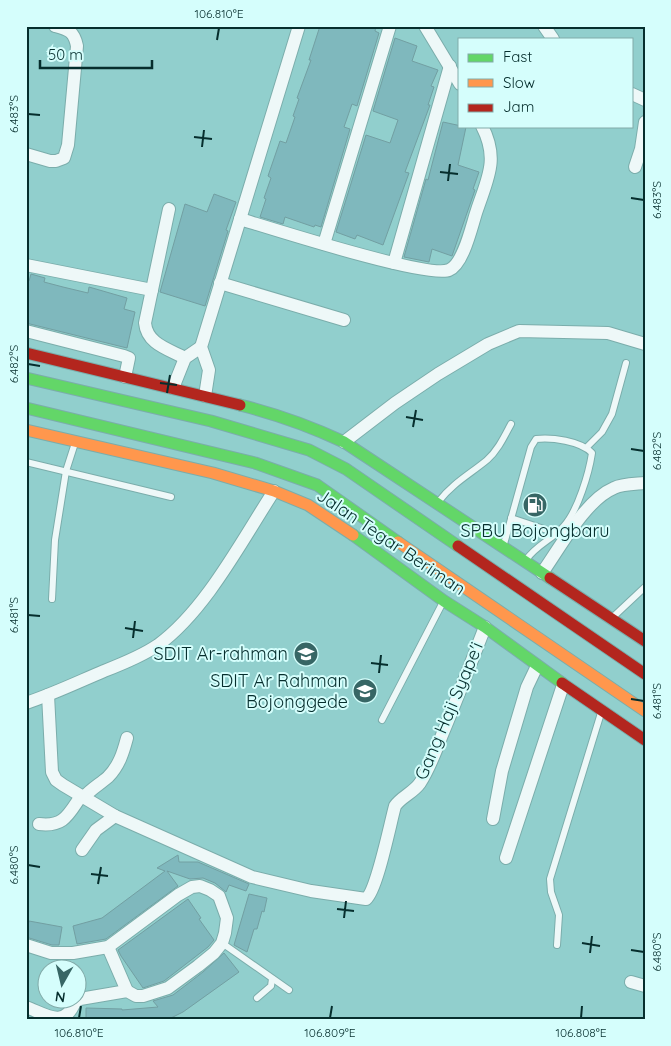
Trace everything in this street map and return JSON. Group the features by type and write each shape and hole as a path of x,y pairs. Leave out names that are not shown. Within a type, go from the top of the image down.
{"main road":[{"name":"Jalan Tegar Beriman","path":"26,353 272,413 313,427 344,442 437,504 468,539 502,547 645,641"},
{"name":"Jalan Tegar Beriman","path":"26,378 208,436 255,463 317,485 645,711"},
{"name":"Jalan Tegar Beriman","path":"26,408 309,450 468,539 645,674"},
{"name":"Jalan Tegar Beriman","path":"26,430 213,472 274,491 308,505 334,521 601,712 645,740"},
{"path":"432,592 444,574"}],"street":[{"path":"26,154 56,161 64,158 68,145 77,46 75,37 67,29 55,26"},
{"path":"205,396 209,370 201,347 299,26"},
{"path":"324,244 390,26"},
{"path":"425,26 458,80"},
{"path":"544,26 551,38"},
{"path":"394,263 450,66"},
{"path":"635,167 641,149 645,122"},
{"path":"240,218 394,263 440,273 450,270 462,256 490,172 492,153 483,128"},
{"path":"169,208 145,323 146,332 151,340 185,358"},
{"path":"26,265 152,290"},
{"path":"220,283 344,320"},
{"path":"26,353 28,331 124,356 128,358 125,377"},
{"path":"344,442 395,403 438,374 488,344 519,331 608,333 645,344"},
{"path":"172,388 185,358 201,347"},
{"path":"542,573 566,536 597,498 615,487 645,483"},
{"path":"26,703 134,658 158,645 182,624 224,569 274,491"},
{"name":"Gang Haji Syape'i","path":"115,816 252,877 311,891 366,899 370,896 395,806 398,801 420,784 459,696 485,628"},
{"path":"493,819 502,771 527,687 537,666"},
{"path":"506,858 563,685"},
{"path":"48,695 52,772 56,780 115,816 96,830 82,850"},
{"path":"39,824 58,824 82,797 107,777 123,754 127,738"},
{"path":"26,946 51,952 73,953 108,947 192,887 200,886 210,890 219,896 224,907 226,918 222,943 214,954 168,988 144,996 136,996 127,991 108,947"},
{"path":"631,982 645,986"},
{"path":"26,1007 52,1017 61,1018 70,1012 75,1002 80,999 127,991"}],"lane":[{"path":"587,447 602,432 612,414 626,363"},
{"path":"437,504 449,488 488,459 498,448 511,424"},
{"path":"502,547 531,447 536,439 555,439 587,447 592,453 590,469 577,503 565,526 532,551 524,562"},
{"path":"52,598 55,540 66,471 75,441"},
{"path":"26,462 171,497"},
{"path":"511,518 556,533"},
{"path":"612,619 645,587"},
{"path":"382,720 444,601"},
{"path":"556,945 559,914 551,892 550,879 601,712"},
{"path":"222,943 289,990"},
{"path":"257,998 271,986 272,979"}],"building":[{"path":"320,26 376,26 375,31 379,33 357,106 352,104 344,127 350,129 321,227 315,225 314,227 285,217 283,224 260,217 271,178 268,176 280,141 286,143 295,117 293,116 299,99 297,98 311,60 309,60"},
{"path":"395,38 417,46 412,61 438,70 431,86 434,87 428,105 430,105 405,172 409,173 383,245 357,235 355,239 336,232 366,135 390,143 398,120 373,111"},
{"path":"443,122 458,125 458,128 466,128 458,165 479,172 473,189 475,190 452,256 432,249 429,262 404,257 426,179 428,180"},
{"path":"214,194 236,202 226,230 228,231 205,306 160,292 185,204 207,212"},
{"path":"31,274 45,278 44,282 63,287 88,293 89,287 127,298 124,309 135,312 127,348 26,323 26,280 29,281"},
{"path":"178,855 179,862 198,862 249,884 246,891 229,885 226,892 215,883 203,878 190,879 167,871 178,886 106,939 77,944 73,926 102,918 165,871 157,868"},
{"path":"249,894 267,898 264,912 262,911 257,929 254,929 247,952 234,945"},
{"path":"188,899 214,940 208,947 164,981 143,988 118,950"},
{"path":"29,921 62,927 59,945 52,945 26,937"},
{"path":"224,953 239,972 183,1012 167,1020 86,1020 86,1008 122,1010 158,1007 153,1001 173,995"}],"traffic: fast":[{"path":"26,378 211,421 309,450 346,469 458,546"},
{"path":"240,405 293,421 344,442 550,578"},
{"path":"26,408 255,463 317,485 398,542"},
{"path":"353,535 562,683"}],"traffic: slow":[{"path":"26,430 213,473 274,491 308,505 353,535"},
{"path":"398,542 645,711"}],"traffic: jam":[{"path":"26,353 240,405"},
{"path":"458,546 645,674"},
{"path":"550,578 645,641"},
{"path":"562,683 645,740"}],"place":[{"name":"SPBU Bojongbaru","path":"535,505"},
{"name":"SDIT Ar-rahman","path":"306,654"},
{"name":"SDIT Ar Rahman Bojonggede","path":"365,691"}]}
